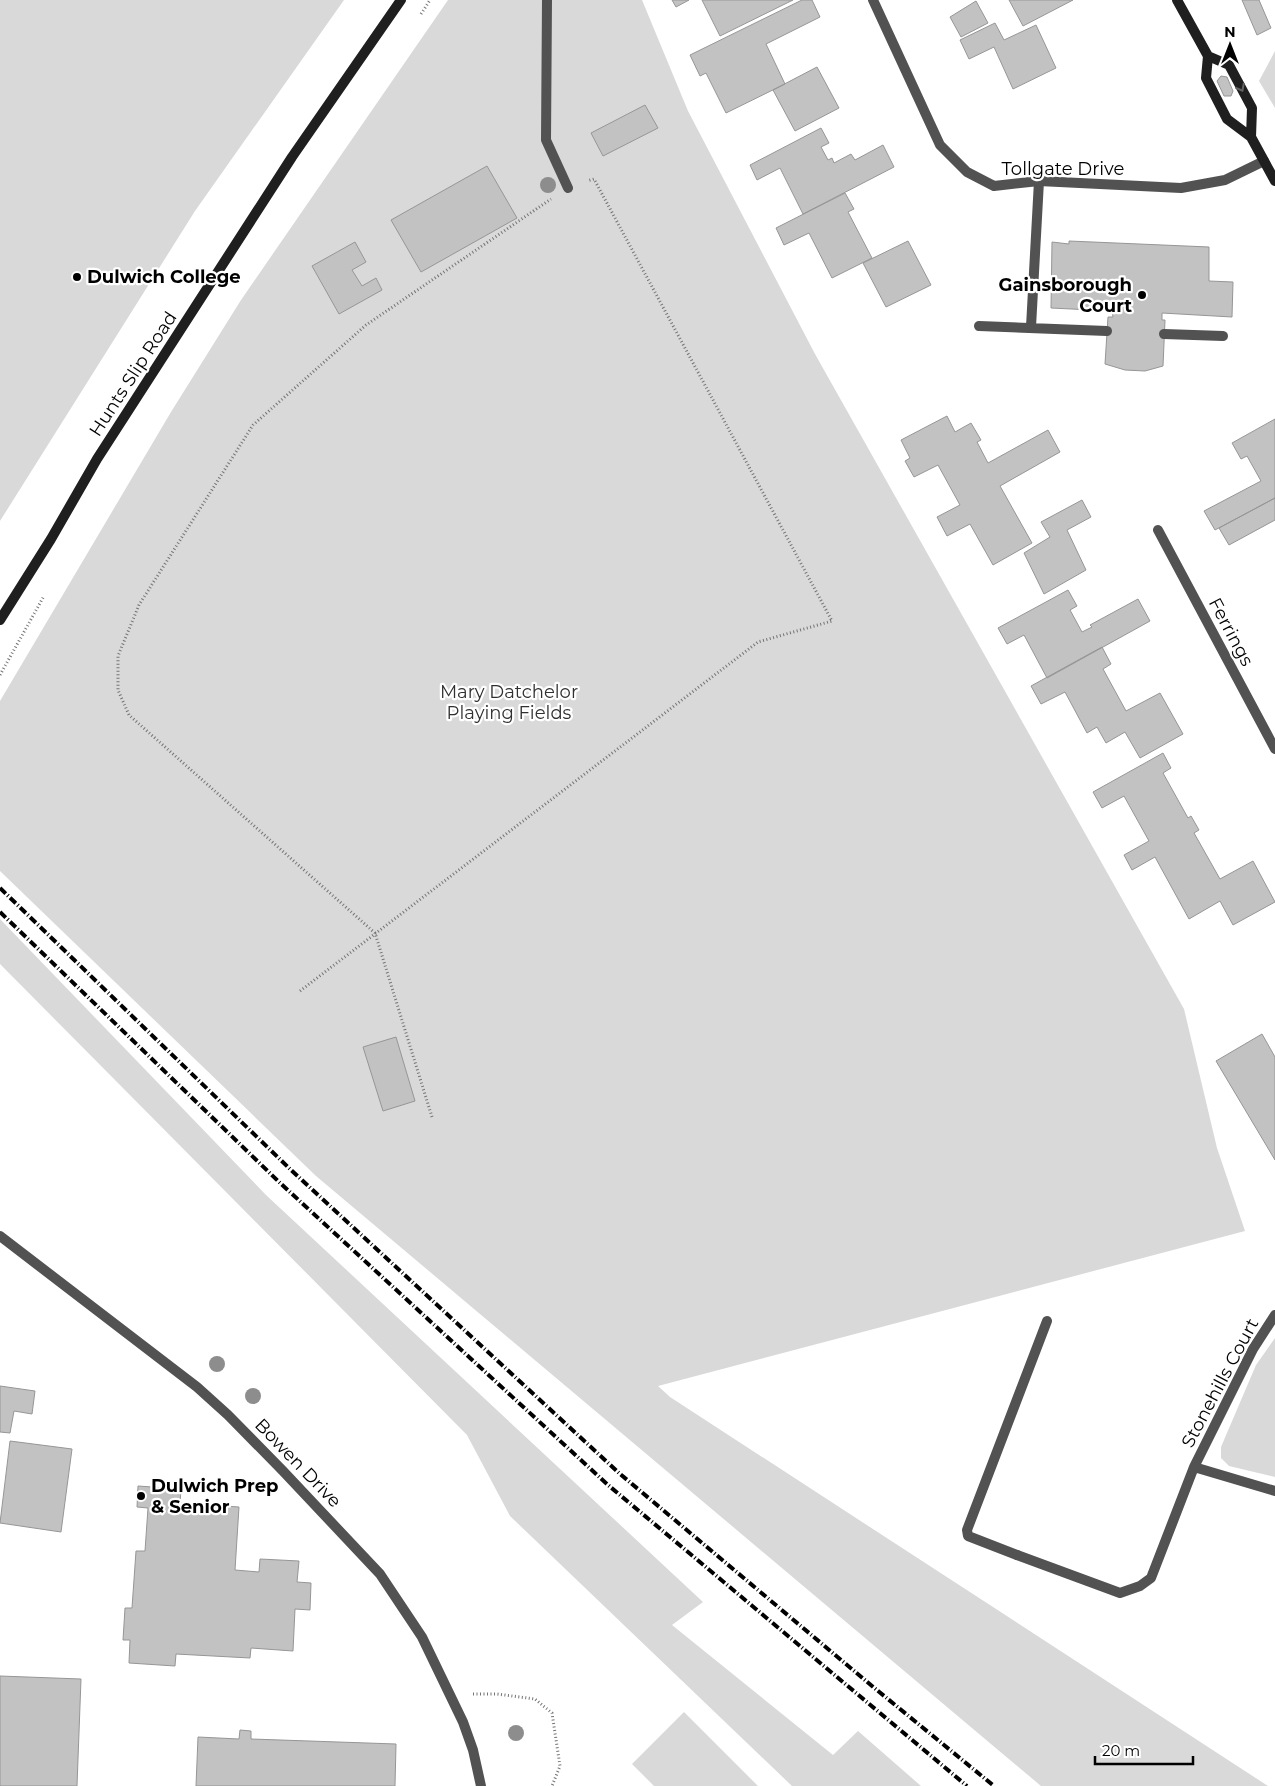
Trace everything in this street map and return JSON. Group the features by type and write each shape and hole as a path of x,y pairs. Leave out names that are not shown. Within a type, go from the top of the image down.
{"street":[{"name":"Hunts Slip Road","path":"0,620 51,539 97,459 292,157 401,0"},
{"path":"547,0 546,140 568,188"},
{"name":"Tollgate Drive","path":"873,0 940,145 967,172 994,186 1039,181 1181,188 1225,180 1264,161"},
{"path":"1177,0 1208,56 1206,78 1226,119 1251,137 1275,182"},
{"path":"1208,56 1229,65 1252,108 1251,137"},
{"path":"1031,327 1039,181"},
{"path":"979,326 1107,331"},
{"path":"1164,334 1223,336"},
{"name":"Ferrings","path":"1158,530 1275,749"},
{"name":"Bowen Drive","path":"0,1236 228,1414 380,1574 422,1637 463,1722 473,1750 482,1786"},
{"name":"Stonehills Court","path":"1046,1321 967,1530 968,1536 1120,1594 1140,1586 1151,1578 1194,1468 1253,1349 1275,1315"},
{"name":"Stonehills Court","path":"1194,1468 1275,1492"}],"path":[{"path":"419,16 430,0"},
{"path":"300,991 375,934 758,642 832,621 594,179 568,188 366,325 252,425 139,605 118,656 118,690 129,715 375,934 432,1117"},
{"path":"0,675 46,592"},
{"path":"469,1694 497,1694 535,1699 552,1714 560,1766 552,1786"}],"green space":[{"name":"Dulwich College","path":"0,0 344,0 195,211 0,521"},
{"name":"Mary Datchelor Playing Fields","path":"448,0 642,0 688,111 815,354 1184,1009 1217,1148 1245,1231 658,1386 670,1397 1268,1786 1041,1786 316,1176 0,871 0,701 171,412 241,300"},
{"path":"1275,51 1275,108 1259,81"},
{"path":"0,919 266,1195 703,1602 672,1625 833,1755 858,1731 921,1786 792,1786 510,1516 467,1435 0,964"},
{"path":"1275,1338 1275,1477 1229,1466 1221,1458 1221,1447 1256,1365"},
{"path":"684,1712 758,1786 654,1786 632,1764"}],"building":[{"path":"672,0 689,0 676,7"},
{"path":"702,0 793,0 720,36"},
{"path":"802,0 812,0 820,17 766,44 785,84 726,113 706,73 700,76 690,55"},
{"path":"1009,0 1073,0 1023,26"},
{"path":"1242,0 1259,0 1271,28 1257,35"},
{"path":"976,1 988,23 961,37 950,17"},
{"path":"995,23 1004,40 1036,25 1056,68 1013,89 994,47 969,59 960,40"},
{"path":"817,67 839,108 795,131 773,90"},
{"path":"1221,76 1227,77 1233,91 1231,96 1224,96 1217,81"},
{"path":"645,105 658,128 603,156 591,133"},
{"path":"821,128 829,143 821,147 828,160 832,158 834,163 851,154 855,160 883,145 894,167 803,214 780,168 757,180 750,165"},
{"path":"487,166 517,218 421,272 391,220"},
{"path":"845,193 854,209 848,212 872,258 832,278 809,233 784,245 776,228"},
{"path":"908,241 931,285 886,307 863,263"},
{"name":"Gainsborough Court","path":"1069,241 1209,247 1209,281 1233,282 1232,317 1162,313 1162,320 1165,320 1163,366 1145,371 1125,370 1105,364 1108,317 1113,317 1112,311 1051,308 1052,242 1069,244"},
{"path":"355,242 366,262 352,270 362,286 376,278 382,290 339,314 312,266"},
{"path":"947,416 955,432 971,423 981,440 977,442 988,463 1048,430 1060,452 1000,486 1032,543 993,565 970,524 947,536 937,517 960,505 938,465 914,477 905,461 910,458 901,440"},
{"path":"1275,419 1275,498 1215,530 1204,511 1261,481 1247,456 1241,459 1232,443"},
{"path":"1275,498 1275,520 1229,545 1219,528"},
{"path":"1082,500 1091,517 1067,530 1086,570 1044,594 1024,553 1050,537 1041,522"},
{"path":"1068,590 1077,606 1070,610 1082,632 1092,627 1090,625 1138,599 1150,621 1047,678 1024,635 1007,644 998,628"},
{"path":"1102,647 1111,664 1103,669 1126,711 1160,693 1183,734 1140,758 1125,732 1106,743 1097,727 1087,733 1065,692 1041,704 1031,686"},
{"path":"1163,753 1171,768 1163,773 1188,818 1191,816 1199,830 1194,833 1220,879 1253,861 1275,902 1233,925 1220,901 1189,919 1155,857 1132,870 1124,855 1149,841 1124,796 1102,808 1093,792"},
{"path":"1262,1034 1275,1057 1275,1160 1216,1061"},
{"path":"396,1037 415,1101 383,1111 363,1047"},
{"path":"0,1386 35,1391 32,1414 14,1411 10,1433 0,1432"},
{"path":"10,1441 72,1449 61,1532 0,1523"},
{"path":"138,1486 181,1489 180,1503 239,1507 235,1570 259,1572 260,1559 299,1561 297,1582 311,1583 310,1610 295,1609 293,1651 251,1648 250,1658 176,1654 175,1666 129,1663 130,1640 123,1640 125,1608 132,1608 136,1551 145,1551 148,1508 137,1507"},
{"path":"0,1676 81,1679 77,1786 0,1786"},
{"path":"240,1730 251,1731 251,1739 396,1744 395,1786 196,1786 198,1737 239,1739"}],"railway":[{"path":"0,888 290,1169 619,1473 994,1786"},
{"path":"0,912 278,1181 608,1485 967,1786"}],"place":[{"name":"Dulwich College","path":"77,277"},
{"name":"Gainsborough Court","path":"1142,295"},
{"name":"Dulwich Prep & Senior","path":"141,1496"}]}
